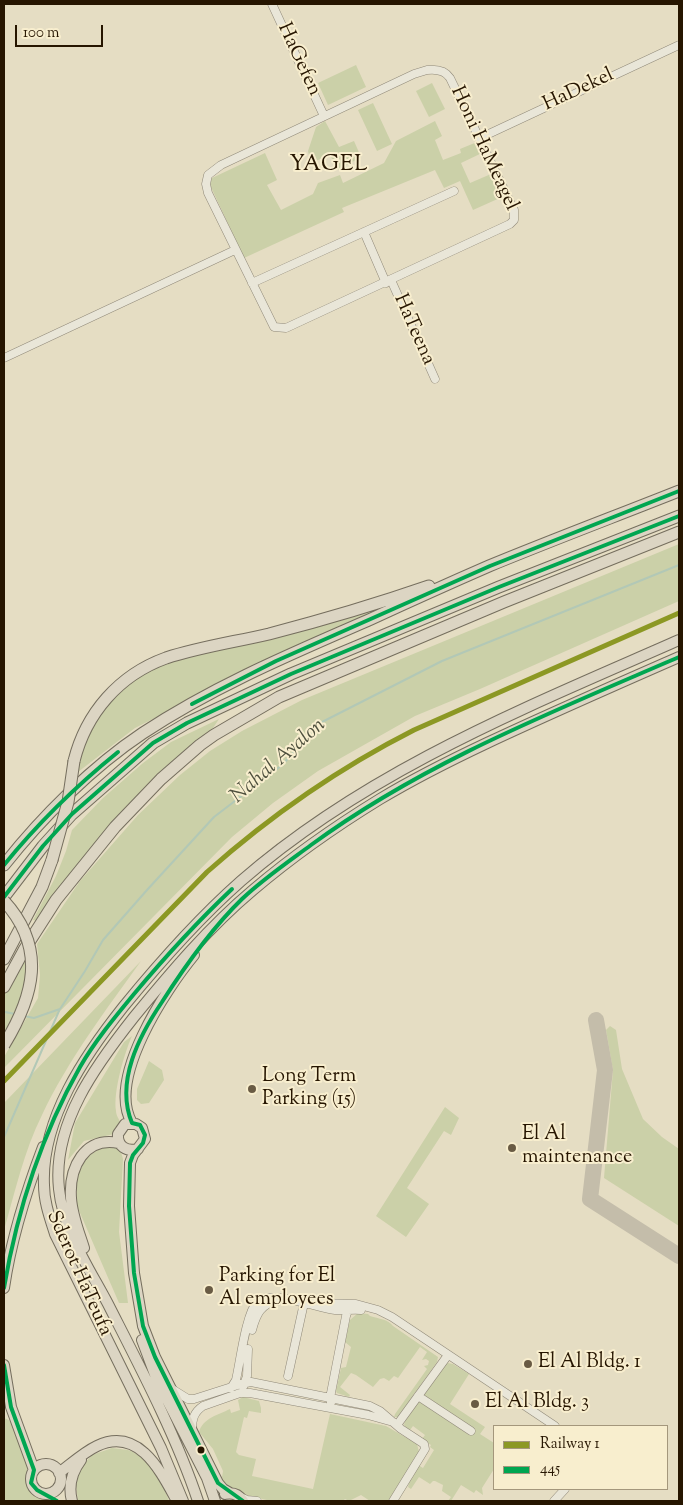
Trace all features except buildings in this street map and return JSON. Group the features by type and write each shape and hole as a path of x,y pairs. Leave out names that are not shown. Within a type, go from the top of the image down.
{"highway":[{"path":"4,865 44,820 86,778 142,734 177,712 276,661 490,566 679,492"},
{"path":"4,897 43,846 72,814 153,743 187,723 291,674 499,587 679,516"},
{"path":"4,986 24,950 56,900 116,827 161,779 214,735 279,697 504,602 679,532"},
{"path":"4,959 42,887 52,860 68,802 74,761 85,728 104,700 120,685 165,659 270,634 341,614 490,566"},
{"path":"4,901 17,917 24,931 31,951 32,969 30,990 19,1019 4,1045"}],"main road":[{"name":"Sderot HaTeufa","path":"183,1501 161,1448 55,1234 46,1206 44,1185 46,1152 64,1098 80,1066 97,1041 181,939 242,880 301,833 375,785 430,754 530,706 679,640"},
{"name":"Sderot HaTeufa","path":"198,1501 190,1478 149,1388 74,1237 61,1203 58,1184 60,1154 68,1122 76,1104 109,1049 192,949 237,904 310,845 382,797 437,767 679,656"},
{"path":"132,1123 126,1110 126,1094 130,1068 143,1033 156,1010 192,957 237,904"},
{"path":"4,1288 6,1271 28,1188 54,1117 64,1098"},
{"path":"132,1123 142,1128 145,1135 143,1143 130,1163 129,1206 136,1293 143,1326 155,1357 218,1483 223,1489 237,1496 221,1496 216,1501 207,1478 157,1380 133,1310 125,1234 126,1158 118,1134 125,1124 132,1123"},
{"path":"93,1275 71,1199 74,1174 78,1162 90,1147 103,1142 120,1144 129,1150 138,1149"},
{"path":"4,1366 11,1407 34,1470"},
{"path":"59,1473 96,1446 124,1442 135,1446 156,1464 177,1501"},
{"path":"72,1501 70,1488 76,1467 96,1446"},
{"path":"53,1491 60,1481 59,1473 49,1464 40,1465 31,1475 32,1485 38,1492 53,1491 68,1501"},
{"path":"53,1491 57,1501"}],"street":[{"name":"HaGefen","path":"272,4 324,116"},
{"name":"HaDekel","path":"480,138 679,45"},
{"name":"Honi HaMeagel","path":"436,70 445,72 450,78 480,138 514,210 514,220 510,224 388,282 282,329 274,328 206,188 208,175 221,165 418,72 436,70"},
{"path":"252,283 454,191"},
{"name":"HaTeena","path":"364,232 435,379"},
{"path":"4,358 235,250"},
{"path":"245,1386 246,1358 252,1309 261,1298 273,1297 305,1304 347,1309 367,1306 396,1320 554,1425"},
{"path":"305,1304 347,1309"},
{"path":"288,1376 305,1304"},
{"path":"339,1410 333,1406 330,1398 347,1309"},
{"path":"231,1388 238,1374 249,1332"},
{"path":"395,1424 448,1354"},
{"path":"238,1374 245,1386"},
{"path":"171,1388 188,1399 194,1399 231,1388 245,1386 330,1398 370,1406 380,1411 395,1424 422,1442 425,1449 393,1501"},
{"path":"193,1432 192,1423 198,1409 245,1386 395,1424"},
{"path":"418,1396 471,1431"},
{"path":"554,1501 564,1490"},
{"path":"237,1496 257,1501"}],"green space":[{"path":"356,65 366,87 328,105 318,83"},
{"path":"432,83 445,109 429,117 416,91"},
{"path":"373,103 392,144 377,151 358,110"},
{"path":"325,121 339,147 354,141 361,157 338,170 330,155 311,163 308,151 316,127"},
{"path":"435,121 442,136 435,140 443,160 461,153 460,149 477,142 482,153 461,163 470,183 491,174 502,197 473,210 460,181 444,188 435,170 342,208 344,212 244,258 210,185 212,178 265,153 277,180 267,185 281,210 313,194 318,183 340,175 343,183 384,163 396,141"},
{"path":"679,544 679,601 415,716 318,771 273,803 232,837 4,1068 4,1057 38,998 40,975 37,944 80,881 138,815 180,775 210,751 242,731 302,700"},
{"path":"434,588 240,675 135,728 78,772 80,749 85,735 114,695 140,676 166,663"},
{"path":"219,719 209,734 179,757 37,921 33,920 56,876 72,830 103,798 143,763 171,742"},
{"path":"26,952 26,975 22,995 4,1035 4,991"},
{"path":"141,961 88,1036 52,1095 30,1143 4,1230 4,1103"},
{"path":"610,1026 616,1030 622,1069 643,1119 662,1137 679,1149 679,1226 604,1178 613,1070 606,1030"},
{"path":"132,1036 116,1094 116,1112 120,1122 115,1128 114,1134 84,1141 68,1160 75,1123 124,1042"},
{"path":"149,1061 162,1070 164,1080 149,1103 141,1104 137,1100 137,1089"},
{"path":"445,1107 459,1118 451,1135 444,1131 407,1188 429,1204 406,1237 376,1216"},
{"path":"115,1145 121,1152 123,1159 119,1232 128,1303 119,1303 77,1206 77,1176 87,1157 101,1148"},
{"path":"358,1313 368,1314 389,1322 438,1357 437,1362 398,1417 394,1417 395,1414 427,1369 424,1366 428,1365 429,1361 426,1359 422,1360 427,1352 420,1347 398,1378 394,1376 389,1381 384,1378 380,1379 373,1387 351,1373 340,1387 350,1395 349,1397 337,1393 341,1368 346,1367 351,1347 345,1342 350,1320"},
{"path":"448,1363 453,1364 469,1374 450,1404 485,1427 480,1434 493,1442 493,1471 482,1488 483,1495 476,1490 474,1493 461,1485 451,1501 448,1501 451,1497 442,1491 443,1485 435,1481 430,1484 419,1477 411,1489 408,1487 418,1465 423,1468 434,1450 430,1447 431,1445 422,1439 425,1435 413,1426 410,1430 404,1425 444,1365"},
{"path":"243,1397 259,1401 261,1408 261,1413 249,1411 247,1418 244,1417 236,1452 239,1455 256,1459 252,1476 313,1489 330,1414 386,1426 417,1444 419,1452 389,1501 370,1501 361,1495 349,1501 345,1499 343,1501 271,1501 245,1495 225,1485 222,1477 223,1471 213,1449 199,1432 207,1420 230,1409 231,1413 240,1410 238,1400"},
{"path":"4,1418 13,1425 28,1463 26,1480 30,1491 37,1497 50,1501 4,1501"},
{"path":"112,1448 136,1453 149,1464 159,1478 169,1501 78,1501 76,1485 81,1467 92,1455"}],"waterway":[{"name":"Nahal Ayalon","path":"24,1016 34,1018 60,1009 103,940 147,890 214,817 282,765 322,722 442,661 679,565"},
{"path":"4,1137 59,1011"},
{"name":"Nahal Ayalon","path":"5,1012 15,1014"}],"taxiway":[{"path":"596,1020 605,1070 590,1199 679,1256"}],"rail line":[{"name":"1","path":"4,1081 207,872 280,812 359,760 414,730 679,613"}],"transit line":[{"name":"445","path":"192,704 276,661 490,566 679,491"},
{"name":"445","path":"4,897 43,846 72,814 153,743 187,723 291,674 499,587 679,516"},
{"name":"445","path":"243,1501 218,1483 155,1357 143,1326 134,1273 129,1206 130,1163 133,1155 143,1143 145,1135 140,1125 132,1123 127,1107 126,1092 132,1060 145,1029 199,948 220,923 258,885 311,845 354,816 443,764 536,719 679,657"},
{"name":"445","path":"4,865 30,834 58,806 118,752"},
{"name":"445","path":"4,1288 9,1259 32,1174 66,1093 80,1067 120,1011 169,953 232,889"},
{"name":"445","path":"4,1365 11,1407 34,1470 31,1483 37,1490 57,1501"}],"place":[{"name":"Long Term Parking (15)","path":"252,1089"},
{"name":"El Al maintenance","path":"512,1148"},
{"name":"Parking for El Al employees","path":"209,1290"},
{"name":"El Al Bldg. 1","path":"528,1364"},
{"name":"El Al Bldg. 3","path":"475,1404"}],"district":[{"name":"YAGEL","path":"329,166"}]}
